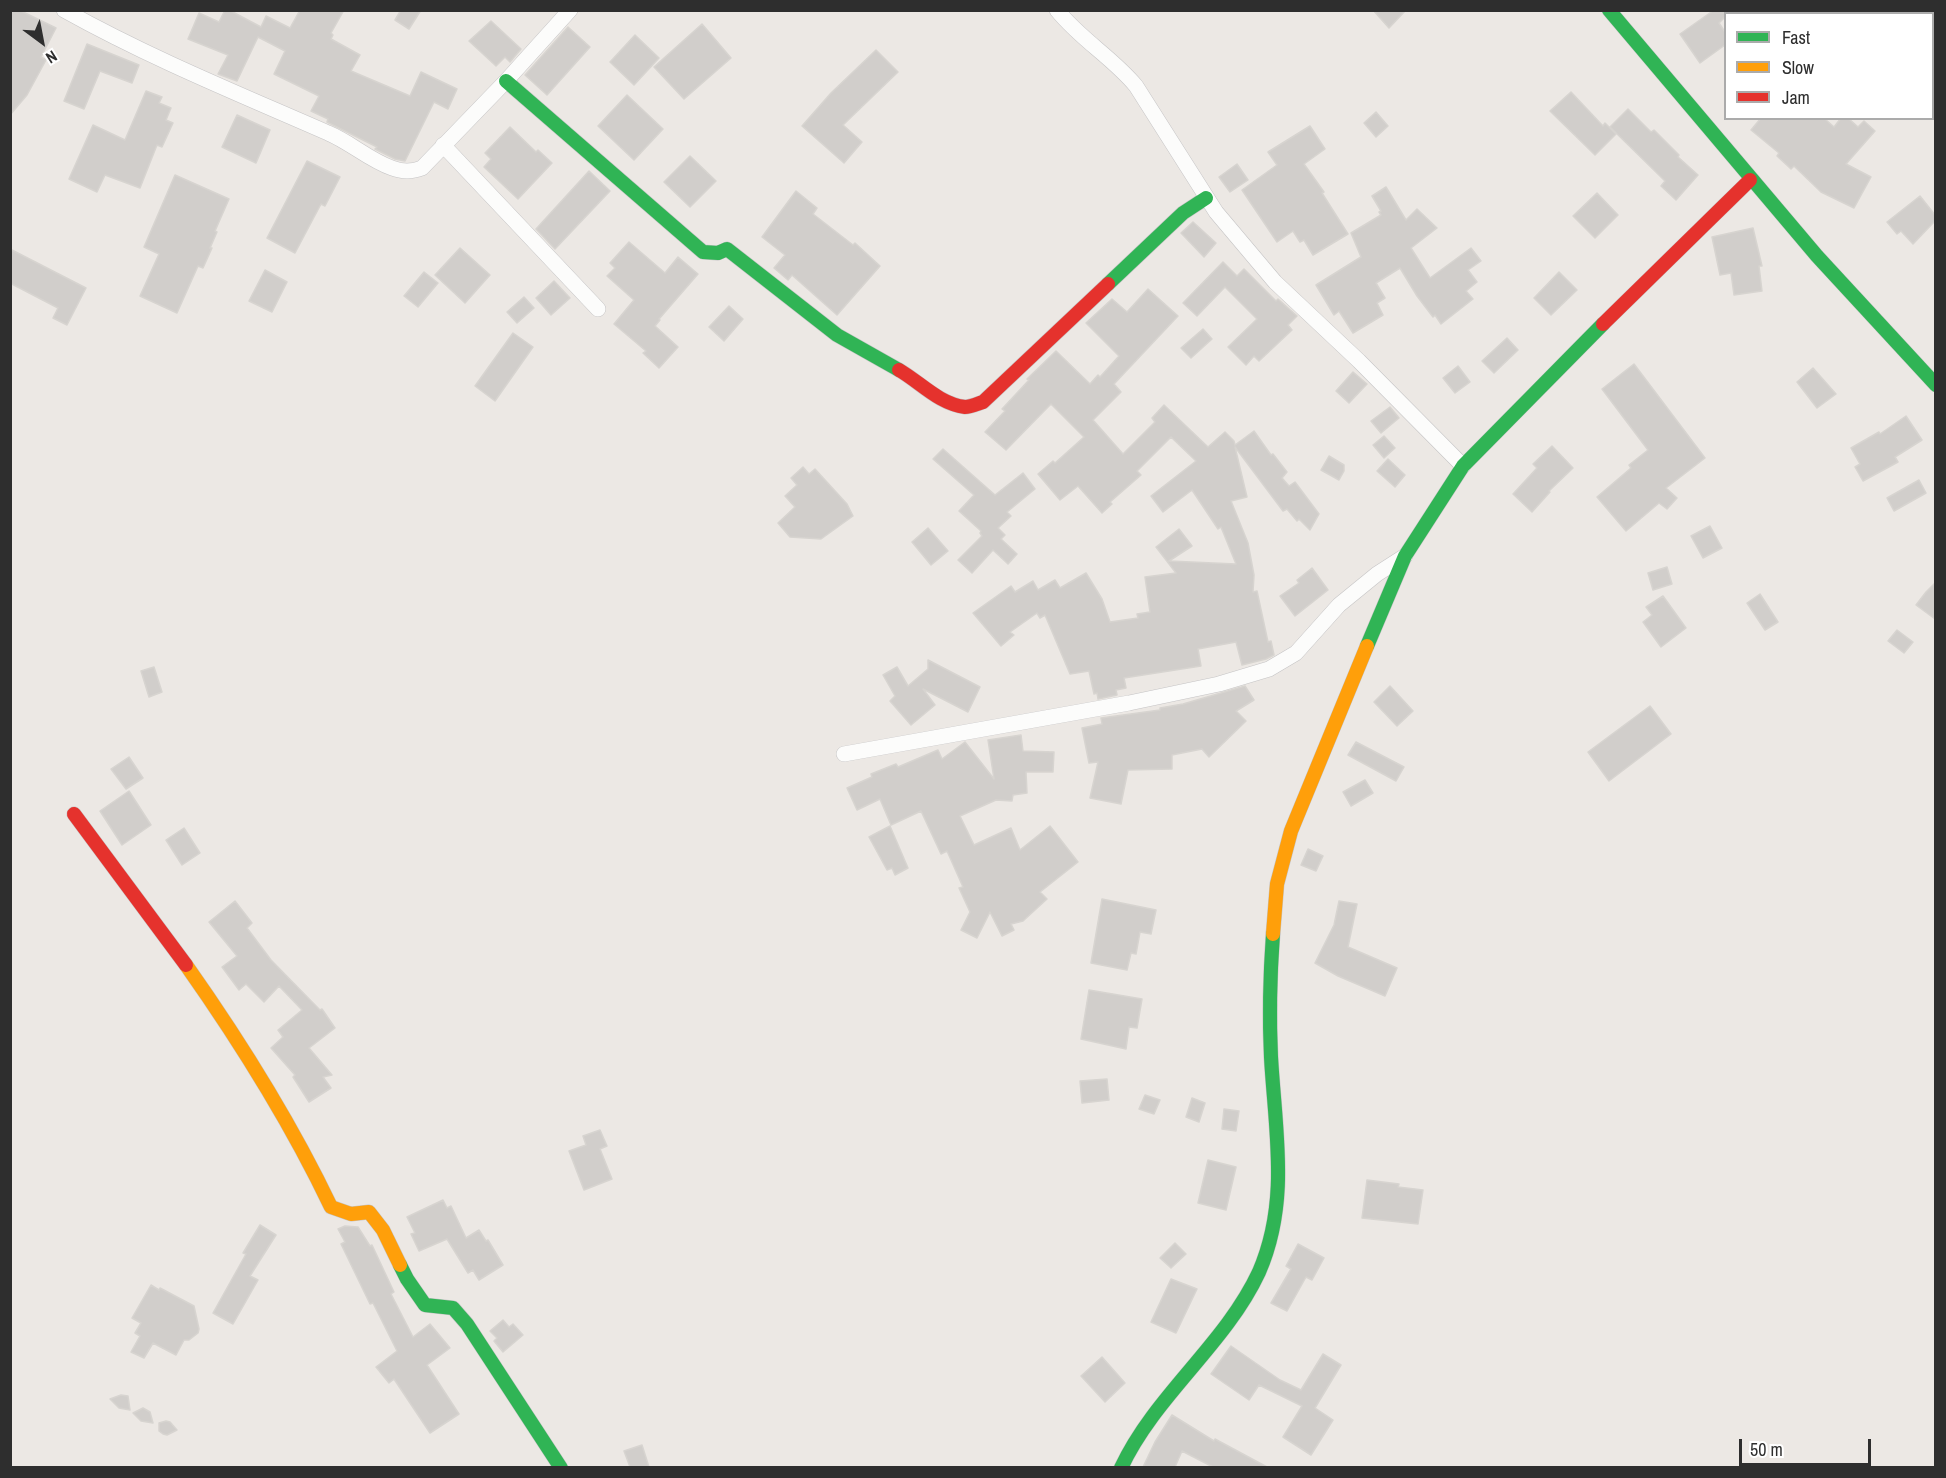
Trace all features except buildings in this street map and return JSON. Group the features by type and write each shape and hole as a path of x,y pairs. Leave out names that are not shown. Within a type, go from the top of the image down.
{"street":[{"path":"64,10 220,88 331,134 390,168 410,172 422,168 506,81 570,10"},
{"path":"1057,10 1083,37 1125,72 1206,198 1275,282 1359,361 1463,466"},
{"path":"1609,10 1750,180 1817,256 1930,368 1935,385"},
{"path":"506,81 608,167 703,252 718,253 728,249 837,335 913,378 942,400 966,407 983,402 1183,213 1206,198"},
{"path":"443,145 598,309"},
{"path":"1121,1467 1130,1449 1178,1384 1234,1316 1259,1271 1270,1237 1278,1196 1279,1150 1271,1056 1270,974 1277,884 1291,831 1405,556 1463,466 1558,368 1750,180"},
{"path":"844,754 1129,703 1219,684 1269,669 1296,653 1339,605 1377,574 1405,556"},
{"path":"74,814 251,1059 311,1161 331,1207 351,1214 369,1212 383,1230 407,1278 425,1305 453,1308 467,1324 561,1467"}],"traffic: fast":[{"path":"1609,10 1817,256 1936,385"},
{"path":"506,81 703,252 718,253 727,249 837,335 899,370"},
{"path":"1108,284 1183,213 1206,198"},
{"path":"1367,646 1405,556 1463,466 1603,324"},
{"path":"1121,1468 1152,1417 1228,1323 1245,1298 1259,1272 1269,1245 1275,1219 1278,1165 1270,1026 1273,934"},
{"path":"400,1265 425,1305 453,1308 467,1324 561,1468"}],"traffic: slow":[{"path":"1273,934 1277,884 1291,831 1367,646"},
{"path":"186,965 264,1083 331,1207 351,1214 369,1212 383,1230 400,1265"}],"traffic: jam":[{"path":"1603,324 1750,180"},
{"path":"899,370 947,402 967,407 983,402 1108,284"},
{"path":"74,814 186,965"}]}
